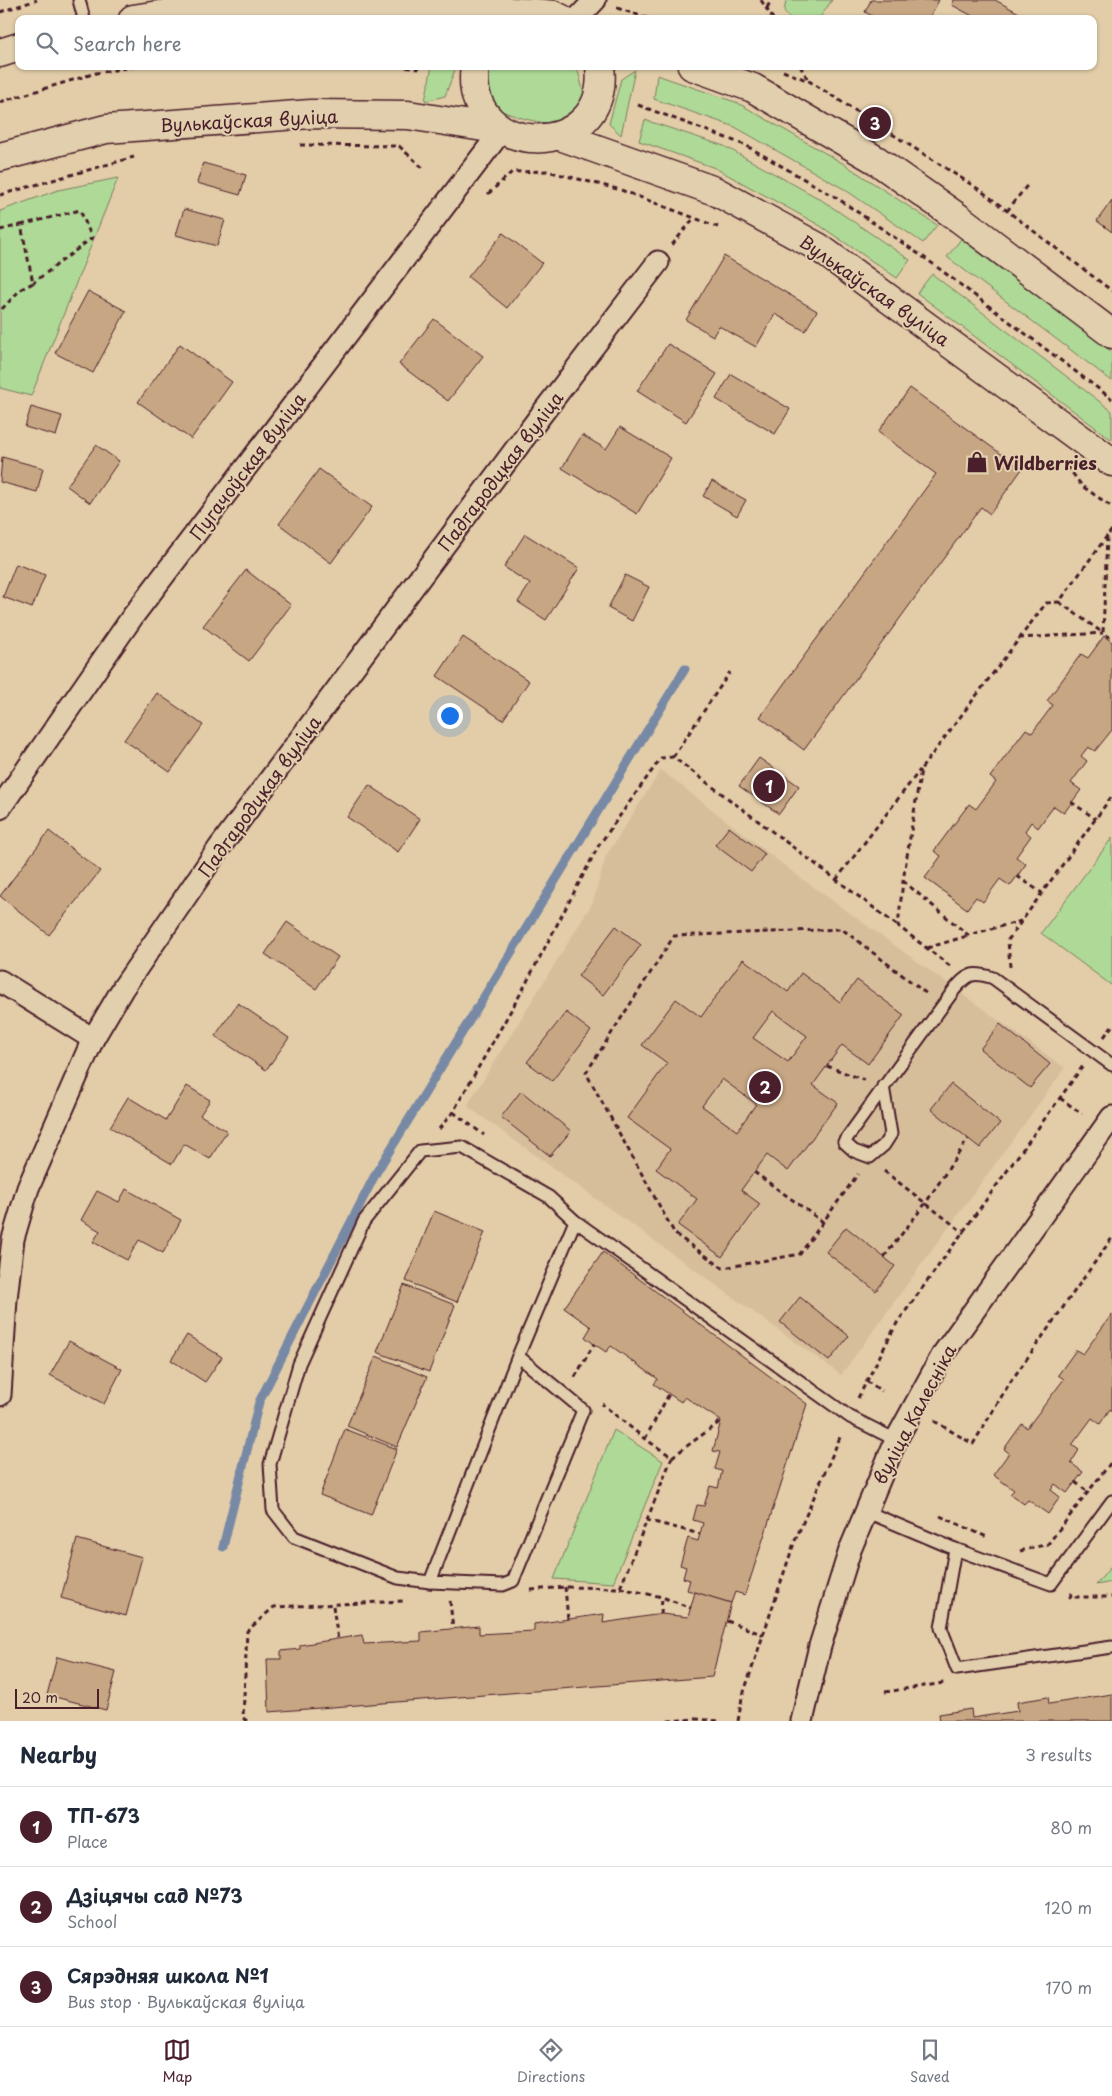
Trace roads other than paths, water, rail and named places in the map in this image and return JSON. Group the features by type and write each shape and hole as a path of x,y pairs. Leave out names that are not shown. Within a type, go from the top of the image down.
{"street":[{"path":"159,15 255,0 483,5 518,15"},
{"path":"581,15 595,0"},
{"path":"0,53 15,48"},
{"name":"Вулькаўская вуліца","path":"474,70 473,78 476,96 485,113 502,130"},
{"name":"Вулькаўская вуліца","path":"0,157 106,129 311,114 408,115 502,130 520,138 540,140 560,136 577,127 590,113 598,96 600,70"},
{"path":"703,70 753,88 876,160 960,219 1112,334"},
{"name":"Пугачоўская вуліца","path":"0,808 133,616 502,130"},
{"name":"Вулькаўская вуліца","path":"560,136 715,191 818,247 1112,462"},
{"name":"Падгародцкая вуліца","path":"0,1395 6,1299 13,1238 28,1188 94,1039 123,988 219,848 658,262"},
{"path":"0,981 94,1039"},
{"name":"вуліца Калесніка","path":"802,1721 820,1646 850,1550 865,1510 896,1440 943,1354 1112,1117"}],"lane":[{"path":"79,0 83,15"},
{"path":"883,1086 891,1134 884,1145 870,1157 854,1151 844,1142 883,1086 965,978 978,973 993,978 1112,1065"},
{"path":"518,1356 583,1410 513,1581 503,1585 430,1582 398,1578 294,1537 273,1510 270,1464 299,1364 364,1221 420,1152 462,1147 549,1197 575,1221 850,1417 896,1440"},
{"path":"430,1582 518,1356 575,1221"},
{"path":"865,1510 955,1549 1051,1584 1112,1501"},
{"path":"955,1549 941,1628 957,1669 1112,1647"}],"waterway":[{"path":"223,1547 259,1402 376,1173 685,669"}],"place":[{"name":"Сярэдняя школа №1","path":"875,123"},
{"name":"Wildberries","path":"977,462"},
{"name":"ТП-673","path":"769,786"},
{"name":"Дзіцячы сад №73","path":"765,1087"}]}
